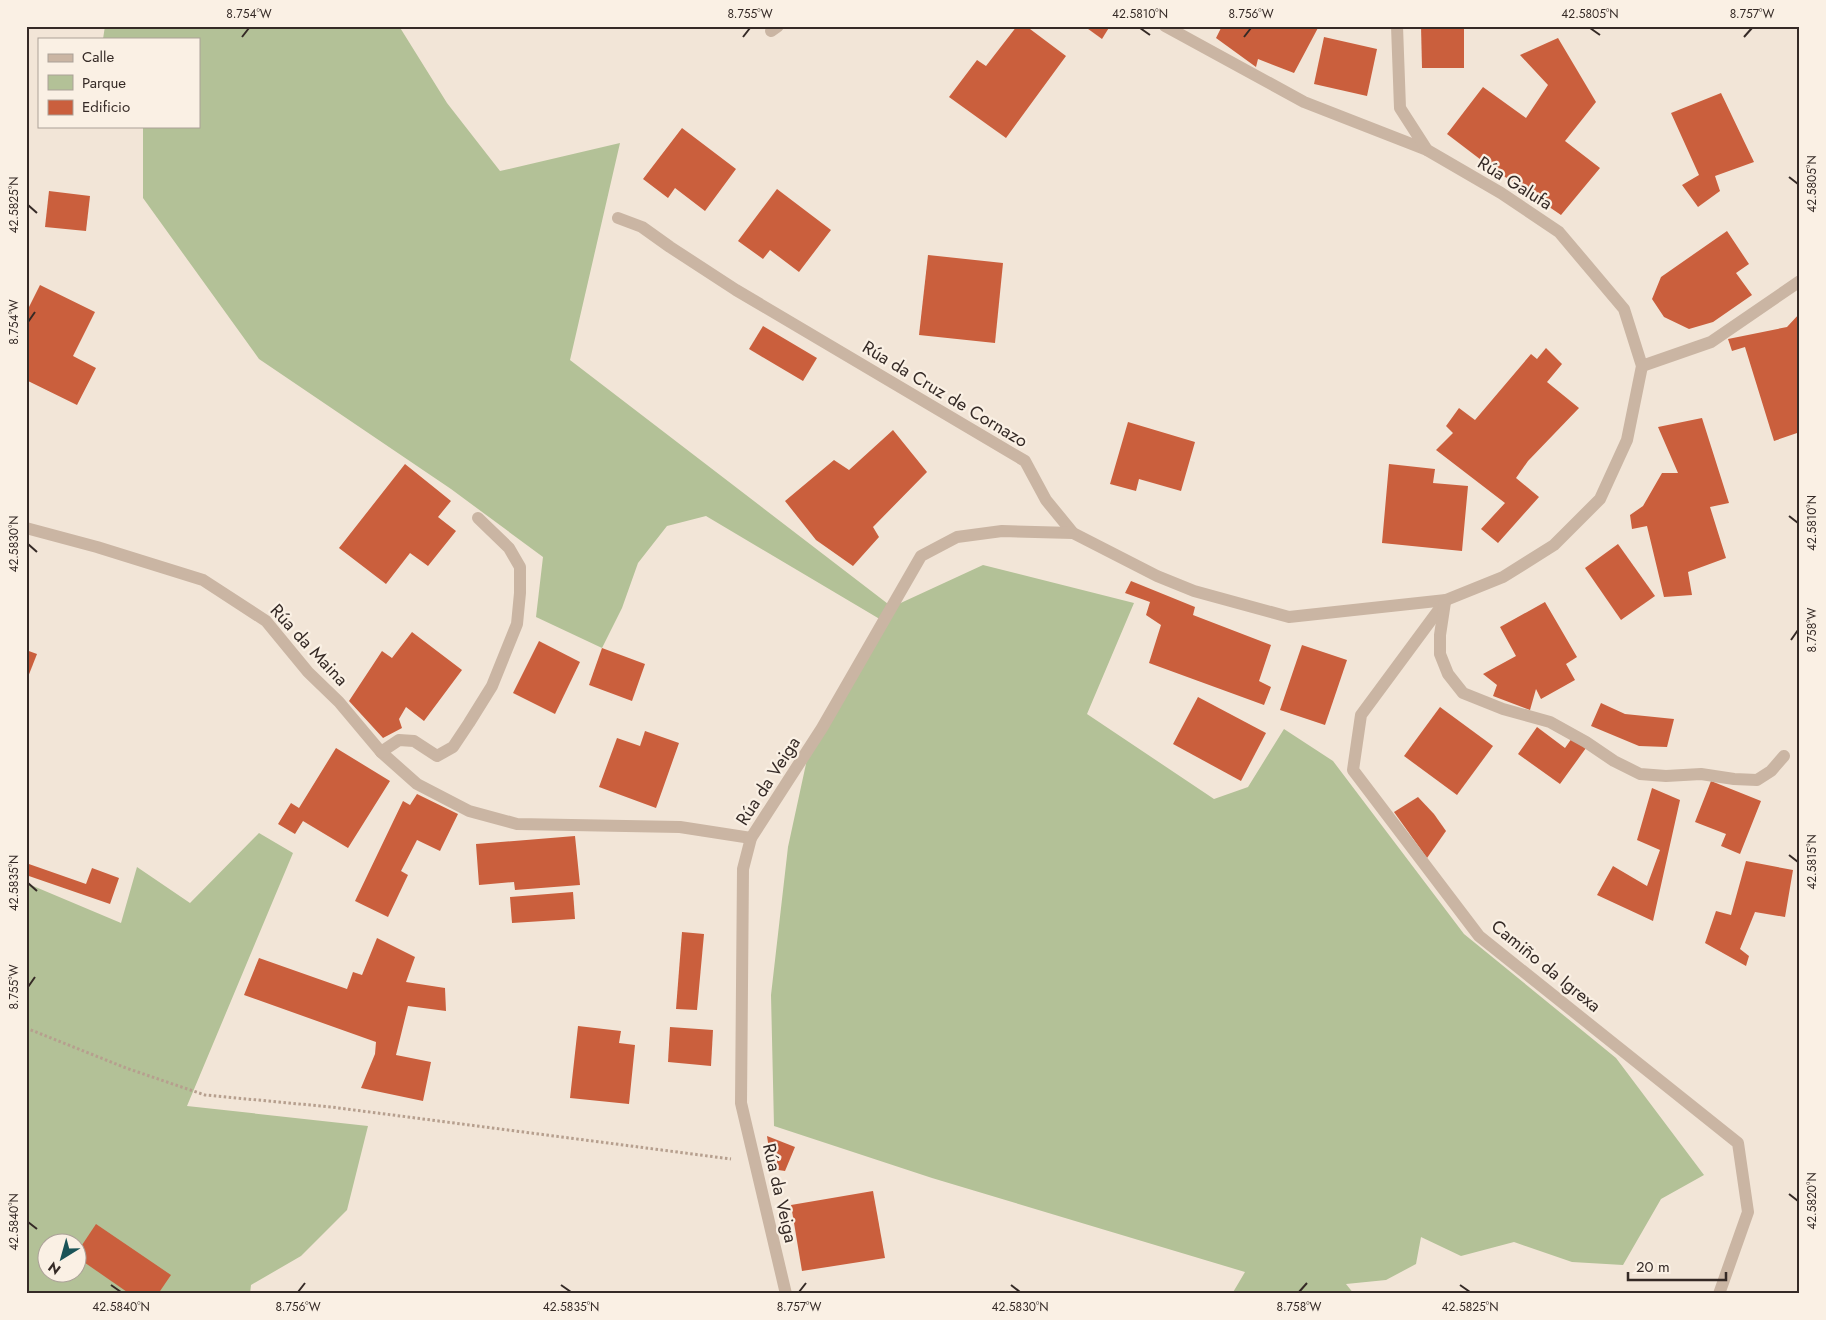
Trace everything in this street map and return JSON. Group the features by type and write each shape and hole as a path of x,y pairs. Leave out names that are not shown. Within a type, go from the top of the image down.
{"street":[{"path":"1165,26 1304,102 1426,150"},
{"name":"Rúa Galufa","path":"1397,26 1400,108 1426,150 1501,193 1559,232 1624,309 1642,366"},
{"name":"Rúa da Cruz de Cornazo","path":"618,218 642,227 736,290 1025,461 1046,500 1073,534 1158,576 1194,591 1289,617 1446,600 1503,577 1554,545 1600,499 1627,440 1642,366"},
{"path":"1642,366 1711,342 1800,282"},
{"path":"381,752 399,740 414,741 437,756 453,747 492,686 507,650 516,624 520,594 520,567 509,548 478,518"},
{"name":"Rúa da Maina","path":"26,528 98,547 203,580 266,621 308,672 339,702 381,752 417,784 469,811 517,824 680,826 751,838"},
{"name":"Rúa da Veiga","path":"786,1294 741,1103 743,868 751,838 822,728 921,556 957,536 1002,531 1073,534"},
{"path":"1446,600 1440,635 1440,654 1448,674 1463,693 1503,709 1550,722 1586,742 1614,762 1640,774 1666,776 1701,774 1734,779 1758,780 1771,771 1784,756"},
{"name":"Camiño da Igrexa","path":"1446,600 1361,715 1353,770 1479,936 1738,1143 1748,1212 1719,1294"}],"path":[{"path":"26,1028 126,1068 205,1095 331,1107 754,1162"}],"green space":[{"path":"105,26 399,26 447,103 500,171 620,143 570,360 892,607 983,565 1134,603 1087,714 1214,799 1248,787 1284,729 1333,761 1464,934 1616,1058 1704,1175 1661,1199 1623,1265 1572,1262 1514,1242 1461,1256 1421,1237 1416,1264 1386,1280 1346,1284 1354,1294 1232,1294 1245,1272 932,1178 774,1126 771,995 788,847 809,750 883,621 706,516 667,526 638,563 622,608 602,648 536,617 543,557 451,489 259,359 143,198 143,128 200,128 200,38 103,38"},
{"path":"259,833 293,853 187,1106 368,1126 347,1210 301,1256 251,1285 250,1294 26,1294 26,883 121,923 137,867 190,903"}],"building":[{"path":"1017,26 1026,26 1066,56 1006,138 949,97 977,60 986,66"},
{"path":"1084,26 1110,26 1102,39"},
{"path":"1222,26 1261,26 1265,29 1266,26 1319,26 1294,73 1258,59 1256,67 1216,38"},
{"path":"1421,26 1464,26 1464,68 1422,68"},
{"path":"1324,37 1377,49 1367,96 1314,84"},
{"path":"1558,38 1596,102 1565,141 1600,168 1561,215 1489,166 1447,134 1483,87 1526,118 1548,85 1520,55"},
{"path":"1721,93 1754,162 1715,176 1720,191 1698,207 1682,185 1699,175 1671,113"},
{"path":"682,128 736,169 705,211 675,188 668,198 643,179"},
{"path":"777,189 831,230 799,272 770,250 763,259 738,241"},
{"path":"49,191 90,196 86,231 45,227"},
{"path":"1727,231 1749,264 1736,273 1752,295 1713,322 1689,329 1664,317 1652,299 1661,277"},
{"path":"928,255 1003,263 995,343 919,335"},
{"path":"40,285 95,312 73,356 96,368 77,405 26,380 26,313"},
{"path":"1800,313 1800,432 1774,441 1745,347 1732,351 1728,339 1787,327"},
{"path":"763,326 817,358 803,381 749,349"},
{"path":"1546,348 1562,364 1547,382 1579,408 1528,461 1516,478 1539,497 1498,543 1481,529 1505,503 1436,450 1453,433 1446,426 1459,408 1475,420 1531,354 1537,359"},
{"path":"1702,418 1729,503 1710,507 1726,558 1688,572 1692,595 1664,597 1647,526 1632,529 1630,515 1643,506 1662,473 1678,473 1658,427"},
{"path":"1128,422 1195,442 1181,491 1139,479 1136,491 1110,484"},
{"path":"893,430 927,472 873,527 879,537 853,566 816,540 785,501 834,460 849,470"},
{"path":"405,464 451,501 438,517 456,531 428,566 410,553 386,584 339,548"},
{"path":"1389,464 1435,469 1433,483 1468,486 1462,551 1382,543"},
{"path":"1618,544 1655,596 1621,620 1585,568"},
{"path":"1131,581 1195,607 1193,615 1271,645 1259,681 1271,687 1264,705 1149,663 1161,625 1146,615 1150,602 1125,593"},
{"path":"1545,602 1577,657 1566,664 1575,680 1541,699 1536,689 1530,710 1493,696 1497,685 1483,674 1516,656 1500,627"},
{"path":"412,632 462,670 424,721 406,707 399,719 402,728 383,738 349,701 382,651 392,658"},
{"path":"539,641 580,662 555,714 513,693"},
{"path":"1302,645 1347,660 1325,725 1280,710"},
{"path":"602,648 645,664 632,701 589,685"},
{"path":"26,650 37,654 26,682"},
{"path":"1198,697 1266,733 1241,781 1173,744"},
{"path":"1601,703 1625,714 1674,719 1667,747 1639,746 1591,726"},
{"path":"1440,707 1493,746 1457,795 1404,756"},
{"path":"1537,727 1565,748 1572,738 1586,748 1560,784 1518,754"},
{"path":"645,731 679,743 656,808 599,787 617,738 640,746"},
{"path":"336,748 390,781 348,848 303,821 295,834 278,824 291,803 299,808"},
{"path":"1711,781 1761,801 1740,854 1721,846 1726,834 1695,822"},
{"path":"1652,788 1680,800 1653,921 1597,895 1613,866 1647,886 1660,850 1637,840"},
{"path":"417,794 458,814 440,851 417,840 401,871 408,875 388,917 355,901 403,801 410,805"},
{"path":"1418,797 1434,814 1446,831 1427,858 1394,812"},
{"path":"575,836 580,885 515,890 514,882 479,885 476,844"},
{"path":"1746,861 1793,870 1785,917 1755,912 1740,949 1749,956 1746,966 1705,943 1716,911 1731,915"},
{"path":"26,863 86,884 92,868 119,878 110,904 26,875"},
{"path":"573,892 575,919 512,923 510,897"},
{"path":"682,932 704,934 697,1010 676,1009"},
{"path":"377,938 415,957 406,982 445,988 446,1011 408,1006 396,1055 431,1062 423,1101 361,1088 375,1054 376,1042 244,995 259,958 347,989 353,972 362,975"},
{"path":"578,1026 621,1031 619,1043 635,1045 629,1104 570,1098"},
{"path":"670,1027 713,1030 711,1066 668,1062"},
{"path":"767,1136 795,1147 785,1171 772,1169"},
{"path":"873,1191 885,1258 802,1271 791,1205"},
{"path":"96,1224 171,1275 158,1294 130,1294 88,1265 88,1236"}]}
